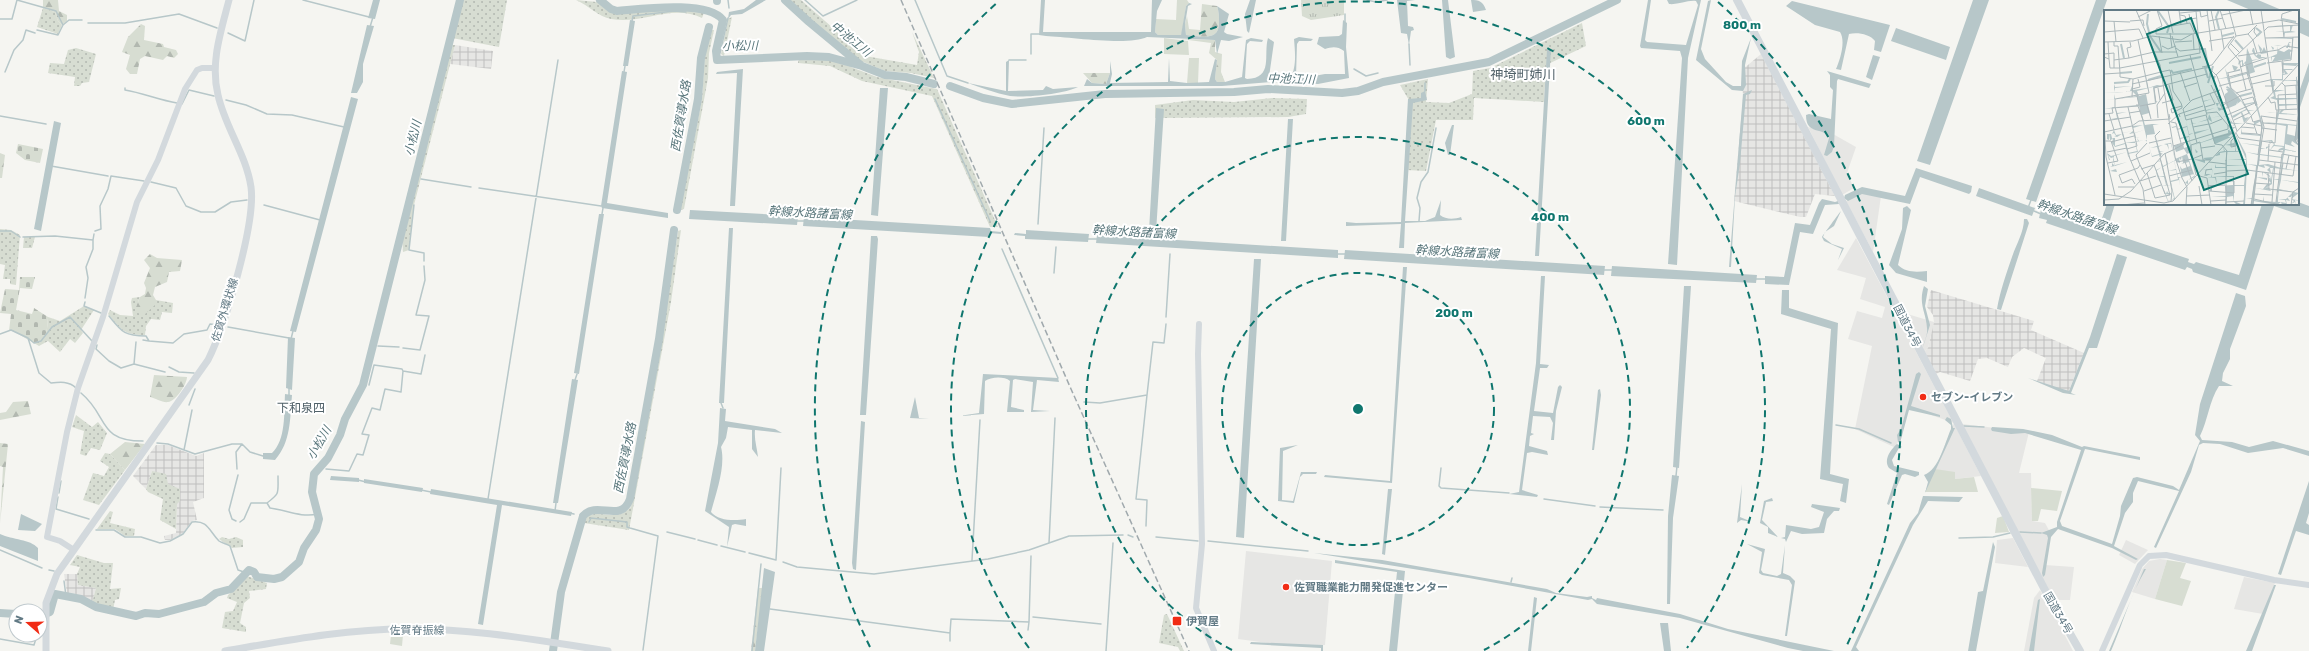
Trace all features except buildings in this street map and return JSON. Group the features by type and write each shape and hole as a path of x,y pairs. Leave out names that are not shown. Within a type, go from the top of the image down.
{"highway":[{"name":"国道34号","path":"1736,0 2046,592 2080,651"}],"main road":[{"name":"佐賀外環状線","path":"46,651 45,610 48,596 55,578 208,360 224,322 248,231 251,200 247,171 218,95 214,68 229,0"},
{"name":"佐賀脊振線","path":"225,651 324,636 405,629 479,632 608,651"}],"street":[{"path":"74,550 60,541 47,538 67,432 78,388 103,317 137,202 160,154 181,99 197,70 202,68 214,68"},
{"path":"1199,324 1198,361 1202,544 1196,600 1199,617 1214,651"},
{"path":"2102,651 2140,565 2149,556 2166,555 2274,580 2309,584"}],"shaded area":[{"path":"455,45 493,51 491,69 450,64"},
{"path":"1761,54 1835,196 1815,194 1806,217 1800,217 1734,201 1743,98 1742,70"},
{"path":"1808,127 1833,134 1856,147 1847,173 1854,188 1842,195"},
{"path":"1862,193 1881,196 1873,252 1846,201"},
{"path":"1856,238 1953,423 1908,407 1896,448 1855,429 1872,346 1848,339 1857,311 1882,318 1885,307 1860,299 1866,278 1837,270"},
{"path":"1931,290 2034,321 2031,330 2084,353 2068,393 2037,381 2046,358 2024,348 2012,357 2008,367 1987,358 1978,359 1970,381 1940,372 1936,374 1924,352 1928,348 1934,322 1933,315 1927,307"},
{"path":"1904,313 1934,322 1928,348 1924,352"},
{"path":"1954,424 1981,476 1955,479 1935,469"},
{"path":"1962,424 2029,432 2019,473 2031,473 2032,521 2045,523 2050,532 2045,565 2074,567 2070,600 2054,600"},
{"path":"156,445 168,445 196,456 204,453 204,498 193,502 197,520 192,521 182,534 170,540 165,540 164,536 176,533 177,504 168,484 152,471 146,489 133,476"},
{"path":"2013,538 2028,567 1995,563 1997,540"},
{"path":"2126,540 2148,550 2135,564 2119,555"},
{"name":"佐賀職業能力開発促進センター","path":"1246,551 1332,561 1325,645 1292,646 1238,639"},
{"path":"2160,559 2167,560 2155,599 2132,592 2142,569 2149,561"},
{"path":"64,574 77,574 78,585 96,588 92,603 67,593"},
{"path":"2244,577 2275,583 2263,614 2234,609"},
{"path":"2040,590 2073,651 2024,651 2034,598"}],"green space":[{"path":"43,0 58,0 59,11 67,15 67,21 62,25 58,21 55,12 43,8"},
{"path":"462,0 507,0 499,47 452,38"},
{"path":"576,0 597,2 611,13 676,6 704,13 702,18 691,14 668,13 634,19 611,19 602,16"},
{"path":"789,0 801,0 865,56 917,65 919,52 912,32 934,78 911,73 885,71 861,61 810,20"},
{"path":"1177,0 1187,0 1189,3 1186,6 1181,35 1158,35 1155,32 1156,19 1176,20"},
{"path":"1301,0 1344,0 1344,15 1311,20 1302,16"},
{"path":"1202,4 1217,6 1219,23 1216,33 1203,37 1186,35 1185,24 1187,16 1189,29 1200,30"},
{"path":"43,8 55,12 58,21 62,25 58,34 37,27"},
{"path":"732,17 724,56 721,54 728,19"},
{"path":"1582,23 1586,46 1546,65 1544,102 1474,98 1473,120 1436,120 1426,171 1407,170 1410,102 1400,85 1428,79 1426,102 1449,103 1472,94 1473,71 1490,68"},
{"path":"141,24 145,26 144,40 163,44 164,47 176,50 178,54 174,58 167,56 163,60 145,56 140,59 137,74 130,74 126,69 130,55 122,52 128,37"},
{"path":"711,30 714,30 709,53 708,78 684,209 680,210 702,99 705,52"},
{"path":"1164,38 1188,41 1189,55 1164,54"},
{"path":"1181,39 1215,40 1215,52 1222,54 1221,72 1225,82 1217,82 1215,79 1217,60 1209,53 1211,43"},
{"path":"451,45 455,45 414,205 409,250 403,252 402,235"},
{"path":"76,48 96,54 89,82 82,83 80,86 74,86 75,77 48,73 50,63 64,64 68,50"},
{"path":"799,58 830,59 877,77 937,89 998,227 990,227 932,96 862,81 830,66 798,63"},
{"path":"1189,58 1199,58 1198,83 1187,83"},
{"path":"1083,73 1110,73 1106,84 1092,83"},
{"path":"1272,98 1307,99 1306,114 1288,117 1155,118 1155,105 1193,100 1234,102"},
{"path":"18,144 43,149 40,163 25,160 16,153"},
{"path":"0,153 5,155 2,178 0,178"},
{"path":"0,229 11,230 20,235 16,285 10,284 10,279 3,279 5,265 0,264"},
{"path":"681,230 671,302 629,530 584,523 586,516 592,514 620,514 631,507 665,317 678,231"},
{"path":"24,237 35,237 32,248 23,248"},
{"path":"150,254 157,258 182,260 180,271 169,272 167,282 155,287 153,295 156,300 156,304 144,315 139,314 136,307 140,297 145,294 146,288 144,283 150,268 144,260"},
{"path":"20,277 35,277 32,289 20,288 16,310 32,314 34,308 48,317 46,333 39,342 34,343 11,330 9,331 11,314 0,313 5,289 19,290"},
{"path":"140,297 136,307 156,304 156,300 173,303 172,313 162,312 160,320 151,319 146,326 145,335 132,334 123,330 108,314 110,310 120,315 133,316 131,302 132,298"},
{"path":"84,306 94,310 81,330 83,333 75,343 70,339 60,352 48,341 39,346 34,343 42,339 46,333 48,317 60,321"},
{"path":"154,375 187,377 187,380 178,395 171,401 166,402 150,397"},
{"path":"28,401 31,414 0,420 0,413 6,412 13,402"},
{"path":"76,415 92,427 98,422 107,433 100,450 91,448 86,456 80,454 84,431 72,427"},
{"path":"125,442 145,444 125,470 110,454"},
{"path":"0,443 8,444 0,524 3,467 0,466"},
{"path":"105,453 110,454 125,470 99,505 83,500 93,473 104,476 109,467 100,461"},
{"path":"1935,469 1955,472 1955,479 1974,477 1978,492 1925,492"},
{"path":"152,471 166,474 168,484 180,489 180,501 177,504 176,529 160,520 163,499 148,492 146,489"},
{"path":"2031,488 2062,491 2057,511 2041,509 2038,521 2032,521"},
{"path":"110,511 113,512 110,523 135,529 134,536 125,536 115,529 97,529"},
{"path":"2003,516 2009,532 1995,533 1997,518"},
{"path":"222,537 229,539 236,537 243,540 243,547 232,548 219,539"},
{"path":"77,555 104,563 113,563 110,589 121,588 119,599 115,600 113,610 92,603 96,588 78,585 77,574 80,567 70,565"},
{"path":"2167,560 2186,563 2180,578 2191,581 2182,606 2155,599"},
{"path":"247,576 267,583 266,589 249,591 250,598 244,603 240,623 246,627 246,632 222,628 225,612 233,611 237,602 227,598 228,595 239,586"},
{"path":"758,588 763,588 755,651 751,651"},
{"path":"1167,614 1184,651 1180,651 1178,647 1159,643 1164,615"},
{"path":"391,635 403,635 402,646 390,644"}],"water":[{"path":"373,0 380,0 375,19 368,18"},
{"path":"756,0 766,0 742,14 731,15 728,19 729,12 744,9"},
{"path":"1041,0 1045,0 1043,32 1151,32 1152,0 1162,0 1157,11 1155,32 1158,35 1181,35 1186,6 1189,3 1192,4 1188,6 1185,24 1186,35 1203,37 1216,33 1219,23 1219,12 1217,6 1229,14 1224,32 1243,37 1229,41 1221,40 1217,54 1215,40 1147,37 1138,40 1113,41 1039,35"},
{"path":"1250,0 1256,0 1249,33 1247,31 1245,14"},
{"path":"1397,0 1415,0 1407,1 1408,26 1413,27 1414,30 1411,31 1409,45 1407,34 1401,33"},
{"path":"1442,0 1448,0 1455,57 1450,59 1446,57"},
{"path":"1471,0 1480,2 1484,5 1486,10 1473,12"},
{"path":"1648,0 1651,0 1645,40 1647,42 1686,45 1698,5 1696,1 1669,4 1667,0 1701,0 1688,58 1677,265 1668,264 1682,58 1680,51 1641,48 1640,46"},
{"path":"1711,0 1701,49 1705,59 1726,82 1733,86 1741,86 1742,61 1751,38 1745,65 1746,85 1743,91 1732,90 1696,60 1708,1"},
{"path":"1973,0 1989,0 1930,165 1917,161"},
{"path":"2096,0 2107,0 2036,202 2026,199"},
{"path":"2227,0 2258,0 2282,10 2251,10"},
{"path":"1792,1 1890,25 1881,52 1874,50 1875,41 1867,35 1859,33 1849,34 1841,70 1836,69 1841,56 1842,36 1840,32 1815,25 1786,6"},
{"path":"2299,16 2309,21 2309,37 2299,32"},
{"path":"630,20 635,21 628,66 623,66"},
{"path":"1343,20 1347,23 1346,47 1349,78 1318,84 1271,82 1222,86 1084,86 1087,79 1092,83 1106,84 1110,73 1110,61 1112,74 1110,83 1168,82 1169,58 1170,81 1187,83 1209,82 1215,59 1217,60 1215,79 1217,82 1225,82 1242,77 1246,40 1251,38 1263,40 1262,42 1250,41 1247,44 1245,78 1247,79 1255,78 1261,75 1264,70 1266,64 1268,38 1274,42 1269,77 1290,79 1295,64 1294,39 1299,37 1313,39 1311,41 1299,41 1297,44 1296,76 1303,78 1325,74 1345,74 1344,51 1334,47 1325,49 1317,44 1319,37 1339,36 1342,34"},
{"path":"367,25 374,26 363,64 363,82 357,93 351,93"},
{"path":"1896,28 1950,47 1946,60 1891,41"},
{"path":"1551,49 1539,256 1535,256 1547,50"},
{"path":"1873,55 1880,57 1872,80 1866,77"},
{"path":"1009,60 1008,91 1043,90 1046,86 1053,89 1078,87 1064,92 1034,96 1010,96 968,83 1006,91 1006,62"},
{"path":"2309,63 2309,81 2299,110 2299,92"},
{"path":"743,69 735,206 730,206 737,73 716,74 717,72"},
{"path":"622,71 627,72 607,203 668,213 668,218 602,208 601,206"},
{"path":"1827,71 1871,84 1869,88 1838,79 1834,146 1832,152 1827,156 1824,155 1829,138 1823,132 1809,126 1806,115 1809,114 1831,119 1833,90 1830,87 1830,75"},
{"path":"880,88 888,88 878,216 871,215"},
{"path":"1752,90 1750,94 1746,95 1740,163 1735,197 1731,267 1729,267 1743,94"},
{"path":"1425,91 1427,100 1413,103 1405,221 1425,221 1435,217 1441,200 1440,215 1450,219 1461,217 1462,220 1405,223 1404,248 1399,248 1401,224 1346,226 1346,222 1401,222 1408,99 1421,98 1421,93"},
{"path":"351,97 358,99 296,332 290,331"},
{"path":"1156,108 1164,109 1156,232 1149,231"},
{"path":"1288,119 1293,119 1286,241 1281,241"},
{"path":"54,121 61,123 41,231 34,229"},
{"path":"1452,125 1454,125 1450,155 1448,155 1445,143"},
{"path":"1916,168 1972,186 1971,192 1969,194 1920,177 1910,204 1862,194 1848,201 1844,198 1845,195 1862,187 1905,196"},
{"path":"1979,188 2035,208 2032,216 1976,196"},
{"path":"1822,199 1835,202 1838,201 1839,204 1825,205 1813,234 1800,232 1789,285 1765,284 1765,276 1784,277 1795,223 1810,225"},
{"path":"2299,202 2309,206 2309,218 2274,206 2246,290 2193,272 2192,269 2187,267 2185,270 2046,223 2047,220 2039,218 2041,210 2189,259 2188,262 2194,264 2196,262 2239,275 2262,205 2299,205"},
{"path":"2107,205 2115,205 2108,227 2100,224"},
{"path":"1907,206 1911,210 1898,265 1908,271 1927,271 1927,282 1896,273 1889,265 1902,229 1903,208"},
{"path":"690,210 798,216 797,225 689,219"},
{"path":"1841,211 1834,226 1826,231 1835,219"},
{"path":"599,214 604,214 579,374 574,373"},
{"path":"804,217 990,228 991,231 1001,232 1001,234 990,233 989,237 803,226"},
{"path":"2024,219 2027,219 2029,223 2001,310 1997,309 2005,276 2021,234"},
{"path":"729,228 733,228 724,403 719,403"},
{"path":"1026,230 1089,234 1088,242 1025,239 1025,236 1014,235 1015,233 1026,234"},
{"path":"1824,233 1823,237 1832,244 1844,248 1838,260 1842,249 1824,241 1822,237"},
{"path":"1097,235 1338,250 1338,258 1096,243"},
{"path":"871,236 877,236 878,239 866,415 860,415"},
{"path":"1345,250 1605,266 1604,275 1344,259"},
{"path":"2117,254 2127,257 2097,348 2089,348 2071,393 2076,395 2063,393 2028,378 2069,391 2090,337"},
{"path":"1254,259 1261,259 1244,538 1236,537"},
{"path":"1612,266 1757,275 1756,283 1611,276"},
{"path":"1403,267 1407,267 1392,483 1324,477 1325,475 1390,481"},
{"path":"1541,276 1545,276 1540,364 1549,365 1547,368 1540,368 1534,411 1553,413 1558,387 1560,385 1562,387 1556,411 1554,440 1551,440 1553,423 1550,417 1533,416 1531,433 1534,434 1530,436 1529,446 1547,451 1548,455 1532,452 1527,453 1522,490 1538,495 1537,497 1509,494 1519,492 1536,363"},
{"path":"1684,286 1691,286 1679,468 1673,467"},
{"path":"1924,286 1928,289 1925,306 1930,325 1923,347 1927,331 1922,303 1922,292"},
{"path":"1782,290 1789,290 1789,308 1838,323 1830,474 1849,479 1846,503 1840,501 1843,484 1820,479 1831,329 1781,314"},
{"path":"2236,293 2245,296 2246,306 2230,349 2230,359 2223,373 2222,381 2233,386 2219,386 2213,398 2200,436 2202,440 2232,442 2249,447 2273,441 2309,451 2309,456 2283,448 2248,453 2220,444 2203,443 2199,445 2191,472 2156,548 2154,547 2179,491 2138,481 2133,493 2133,502 2125,513 2114,546 2138,559 2136,560 2112,548 2058,529 2051,537 2045,575 2043,577 2042,573 2048,538 2047,535 2041,533 2057,527 2057,522 2081,450 2025,433 2011,434 1992,431 1992,427 2023,429 2052,435 2082,447 2084,446 2140,457 2140,460 2085,449 2060,521 2062,526 2112,544 2120,516 2121,506 2133,478 2137,477 2173,486 2179,490 2200,441 2195,435 2200,404"},
{"path":"288,337 295,338 292,390 286,388"},
{"path":"1919,372 1921,374 1911,406 1940,415 1940,417 1909,410 1900,443 1898,442 1897,435 1901,429 1916,374"},
{"path":"983,374 1058,378 1059,382 1037,380 1033,410 1050,411 1031,412 1033,382 1015,379 1013,380 1011,407 1024,410 1024,412 1007,412 1010,381 1004,378 998,378 985,381 984,414 959,416 979,413"},
{"path":"572,379 578,380 558,503 553,503"},
{"path":"1600,389 1601,395 1594,450 1592,450 1598,390"},
{"path":"285,394 292,395 287,438 275,460 263,459 263,453 272,453 277,448 280,441 284,418"},
{"path":"915,397 919,418 929,419 910,418"},
{"path":"720,408 726,409 725,421 775,429 782,433 755,430 758,457 752,449 752,430 728,427 726,438 721,447 721,471 711,512 722,519 746,519 746,526 735,524 732,525 727,547 729,527 705,511 718,443"},
{"path":"1947,417 1951,419 1953,428 1955,428 1925,493 1928,482 1924,475 1934,468 1938,462 1951,429 1951,425 1945,420"},
{"path":"861,421 865,422 856,570 853,569 852,563"},
{"path":"1897,444 1902,447 1899,448 1892,460 1894,466 1919,472 1919,475 1915,477 1905,474 1902,475 1889,505 1887,504 1897,473 1887,465 1887,458"},
{"path":"1298,445 1283,451 1282,500 1293,501 1301,472 1317,472 1316,474 1303,474 1300,477 1294,503 1278,501 1280,448"},
{"path":"1672,475 1679,476 1673,518 1670,604 1667,604 1668,516"},
{"path":"331,476 359,478 359,482 330,480"},
{"path":"364,479 423,488 422,492 364,483"},
{"path":"2309,481 2309,513 2306,523 2309,525 2309,535 2296,531 2281,575 2278,574"},
{"path":"1742,484 1740,517 1752,522 1741,520 1737,523"},
{"path":"431,489 572,512 571,516 502,505 483,625 478,624 497,505 430,494"},
{"path":"1388,489 1392,489 1385,555 1382,554"},
{"path":"1923,496 1963,497 1959,502 1928,501 1913,525 1856,647 1859,651 1851,651 1910,523 1918,513"},
{"path":"1772,498 1773,501 1766,502 1762,520 1778,537 1768,533 1768,527 1760,523 1764,501"},
{"path":"1812,504 1840,508 1839,511 1834,511 1827,519 1824,533 1802,534 1791,531 1786,542 1785,539 1781,538 1785,537 1786,525 1811,529 1819,527 1824,512 1811,507"},
{"path":"21,514 42,524 35,531 18,530"},
{"path":"0,534 35,545 38,548 38,561 0,546"},
{"path":"1993,542 1995,547 1976,651 1968,651 1978,592 1983,591"},
{"path":"1747,544 1765,549 1761,570 1763,573 1777,576 1781,574 1785,545 1783,573 1790,576 1795,581 1787,636 1785,636 1792,585 1789,580 1762,575 1759,573 1762,552"},
{"path":"1314,553 1382,560 1547,589 1556,593 1587,597 1592,596 1592,598 1596,600 1597,598 1680,614 1728,629 1834,651 1803,651 1788,648 1680,618 1597,604 1592,599 1588,600 1469,578"},
{"path":"1335,560 1405,571 1397,651 1389,651 1397,572 1335,563"},
{"path":"764,568 775,572 764,651 755,651"},
{"path":"2144,569 2146,569 2140,579 2135,589"},
{"path":"2274,585 2276,585 2252,651 2246,651"},
{"path":"1534,597 1537,598 1531,651 1528,651"},
{"path":"2040,599 2034,651 2029,651 2038,600"},
{"path":"2131,600 2111,651 2109,651"},
{"path":"1660,623 1668,623 1671,651 1664,651"},
{"path":"1251,642 1323,645 1323,651 1321,651 1321,648 1250,644"}],"waterway":[{"path":"0,19 12,19 17,0 56,11 63,25 69,20 82,20"},
{"path":"228,33 245,41 254,0"},
{"path":"303,0 369,17"},
{"name":"小松川","path":"48,613 50,612 55,594 81,599 96,607 136,616 145,613 159,614 204,602 216,593 231,589 249,570 254,572 257,577 274,579 282,577 299,562 304,548 316,530 319,519 312,492 314,474 328,458 340,435 345,419 363,385 460,0"},
{"name":"小松川","path":"600,0 611,9 617,11 673,7 703,10 715,14 723,20 716,51 717,60 807,56 829,57 862,66"},
{"path":"728,0 729,8"},
{"name":"中池江川","path":"785,0 862,66 885,75 906,77 934,84"},
{"path":"805,0 823,16 857,0"},
{"path":"915,0 947,76 968,83"},
{"path":"1367,0 1376,2 1387,0"},
{"name":"中池江川","path":"950,86 983,98 1012,104 1105,94 1234,92 1268,89 1342,93 1358,91 1383,82 1489,62 1617,0"},
{"path":"632,21 633,16 674,11 686,12"},
{"path":"88,23 125,23 179,14 217,28"},
{"path":"1345,14 1345,22"},
{"path":"370,27 373,17"},
{"path":"720,53 728,18"},
{"path":"37,30 58,35 63,25"},
{"name":"西佐賀導水路","path":"677,210 698,99 701,58 709,27"},
{"path":"5,72 14,50 23,40 26,30 35,33"},
{"path":"1031,54 1031,34 1039,34"},
{"path":"1409,44 1410,65"},
{"path":"488,499 558,60"},
{"path":"1009,60 1026,60"},
{"path":"624,72 625,66"},
{"path":"1354,69 1366,76 1378,73"},
{"path":"1425,83 1425,91"},
{"path":"125,88 125,90 177,103"},
{"path":"182,104 189,90 214,96"},
{"path":"935,99 990,221"},
{"path":"226,100 246,105 267,114 292,115 344,127"},
{"path":"0,116 46,124"},
{"path":"1038,224 1044,128"},
{"path":"1419,221 1420,208 1417,198 1421,182 1428,172 1436,128"},
{"path":"51,166 108,176"},
{"path":"95,231 101,229 100,206 108,189 111,176 144,181"},
{"path":"421,179 471,187"},
{"path":"151,182 176,188 186,206 201,212 215,212 231,202 247,200"},
{"path":"479,188 601,206"},
{"path":"2028,208 2031,200"},
{"path":"264,205 320,220"},
{"path":"414,205 409,250 424,253 424,261"},
{"path":"602,214 603,208"},
{"name":"幹線水路諸富線","path":"2034,211 2041,214"},
{"name":"幹線水路諸富線","path":"795,221 804,221"},
{"name":"西佐賀導水路","path":"553,651 561,592 583,516 595,510 621,510 626,506 630,499 659,339 674,230"},
{"path":"0,231 11,231 20,237"},
{"path":"23,237 55,236 93,240 94,234"},
{"name":"幹線水路諸富線","path":"1088,239 1098,239"},
{"path":"85,298 88,278 86,267 93,249 93,240"},
{"path":"1054,273 1056,247"},
{"path":"1002,249 1058,378"},
{"path":"1166,317 1170,254"},
{"name":"幹線水路諸富線","path":"1338,254 1346,254"},
{"path":"403,348 420,350 429,316 416,315 425,280 424,266"},
{"name":"幹線水路諸富線","path":"1603,270 1613,270"},
{"name":"幹線水路諸富線","path":"1755,279 1765,279"},
{"path":"85,302 84,306 101,313"},
{"path":"109,316 117,326 128,334 146,336 149,341 173,343 184,334 207,330 210,324 218,325"},
{"path":"28,338 34,343 41,341 52,327 70,317 92,341"},
{"path":"1147,395 1153,342 1164,343 1166,324"},
{"path":"228,327 289,338"},
{"path":"0,334 11,330 28,338 39,373 51,383 67,383 76,388"},
{"path":"291,339 293,331"},
{"path":"143,340 149,341"},
{"path":"136,342 134,364 165,372"},
{"path":"97,345 96,349 109,361 121,368 134,364"},
{"path":"378,346 399,347"},
{"path":"326,469 349,471 357,454 363,455 369,435 362,434 372,408 380,410 385,389 401,392 403,371 421,374 425,355"},
{"path":"369,385 374,365 402,369 403,371"},
{"path":"169,367 179,372 194,373"},
{"path":"575,380 577,374"},
{"path":"289,387 289,395"},
{"path":"189,405 195,389"},
{"path":"81,393 90,402 105,426 111,432 118,437 128,440 143,441"},
{"path":"1084,402 1100,403 1147,395 1136,499 1147,500 1146,526"},
{"path":"721,403 723,408"},
{"path":"184,450 192,410"},
{"path":"1049,543 1055,418"},
{"path":"972,560 980,420"},
{"path":"1836,425 1859,429 1891,443"},
{"path":"1964,426 1984,427"},
{"path":"157,443 168,444 195,454 232,444 242,444 250,452 263,456"},
{"path":"237,469 236,452 242,444"},
{"path":"1676,476 1677,466"},
{"path":"749,553 776,560 781,468"},
{"path":"1441,468 1439,486 1441,488 1509,493"},
{"path":"236,521 232,519 229,510 238,475"},
{"path":"267,503 276,495 278,476"},
{"path":"358,480 366,482"},
{"path":"59,493 61,481"},
{"path":"421,490 431,492"},
{"path":"58,497 56,509 89,519"},
{"path":"1544,499 1595,506"},
{"path":"240,522 244,519 251,503 267,503 270,508 306,515 318,514"},
{"path":"555,511 556,503"},
{"path":"1600,507 1663,510"},
{"path":"569,513 574,514"},
{"path":"589,522 591,518 627,522 627,527 658,536 643,650"},
{"path":"96,530 114,530 125,537 141,537 160,543 170,541 183,534 192,522 202,523 208,527 219,541 230,546 238,570 247,573"},
{"path":"667,532 695,539"},
{"path":"2020,532 2041,533"},
{"path":"1959,538 1993,537 2010,533"},
{"path":"783,562 797,567 874,574 988,559 1029,550 1069,536 1123,535"},
{"path":"1128,535 1133,537"},
{"path":"1156,537 1198,541"},
{"path":"698,540 717,545"},
{"path":"1208,541 1308,551"},
{"path":"1106,651 1113,543"},
{"path":"721,546 745,552"},
{"path":"0,550 42,568"},
{"path":"770,609 950,633 951,619 1029,622 1031,556"},
{"path":"752,651 761,564"},
{"path":"49,570 54,571"},
{"path":"1511,582 1512,578"},
{"path":"64,581 66,596"},
{"name":"小松川","path":"0,613 8,614"},
{"path":"1033,617 1101,624"},
{"path":"1028,630 1029,622"},
{"path":"950,633 950,641"},
{"path":"0,639 8,640"},
{"path":"23,643 34,645 35,643"}],"railway":[{"path":"901,0 1071,389 1189,651"}],"place":[{"name":"セブン-イレブン","path":"1923,397"},
{"name":"佐賀職業能力開発促進センター","path":"1286,587"},
{"name":"伊賀屋","path":"1177,621"}],"district":[{"name":"神埼町姉川","path":"1523,74"},
{"name":"下和泉四","path":"301,408"}]}
